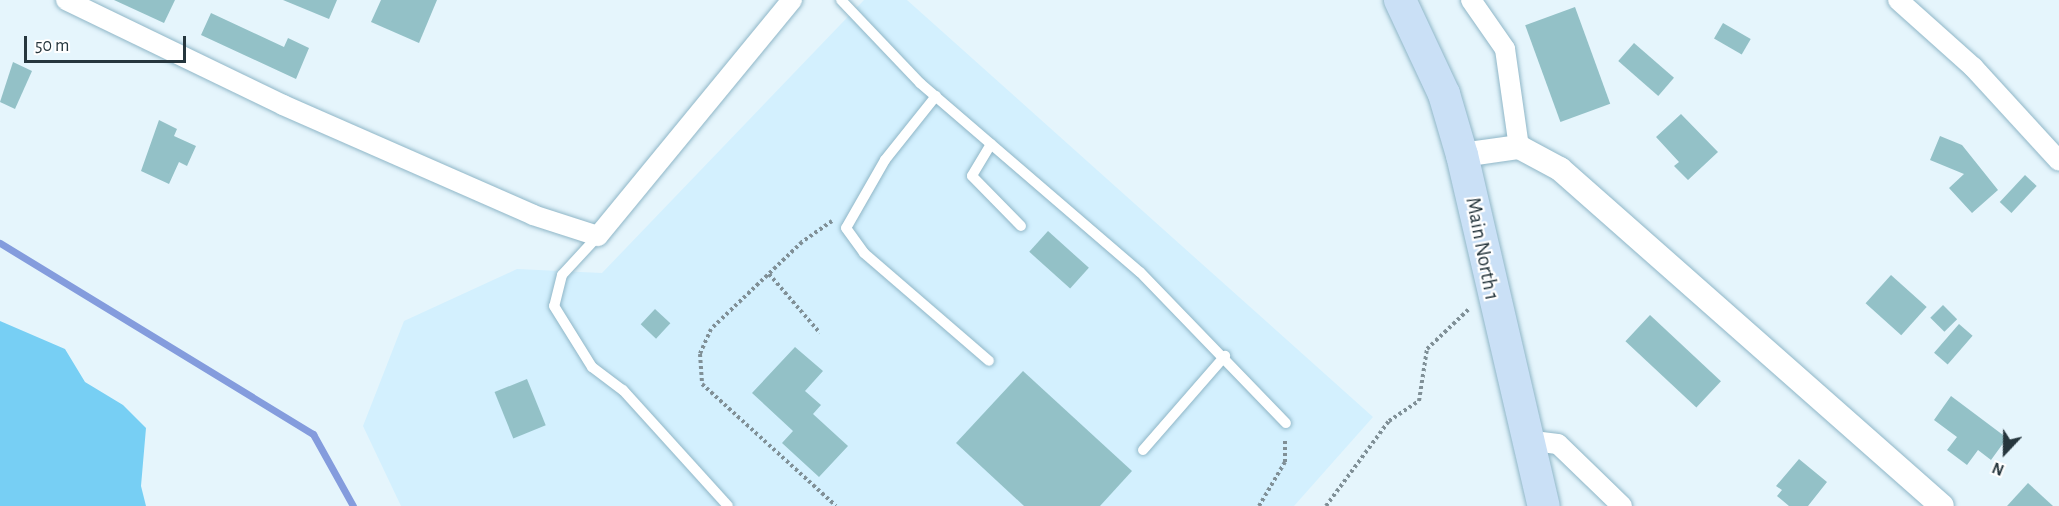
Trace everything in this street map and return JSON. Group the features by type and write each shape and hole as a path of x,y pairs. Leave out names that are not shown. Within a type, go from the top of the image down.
{"main road":[{"name":"Main North 1","path":"1400,0 1444,94 1462,155 1490,292 1525,440 1544,506"}],"street":[{"path":"66,0 283,105 533,216 598,236 792,0"},
{"path":"1471,0 1505,49 1519,147"},
{"path":"1898,0 1973,67 2059,161"},
{"path":"1462,155 1519,147 1569,176 1942,506"},
{"path":"1525,440 1558,444 1622,506"}],"lane":[{"path":"841,0 936,96 1140,272 1225,356 1286,423"},
{"path":"936,96 849,215 846,228 857,246 988,361"},
{"path":"991,144 972,176 1021,226"},
{"path":"598,236 562,275 554,306 592,367 623,390 728,506"},
{"path":"1143,450 1225,356"}],"path":[{"path":"836,506 702,384 700,354 711,328 821,226 849,215"},
{"path":"769,274 820,333"},
{"path":"1326,506 1389,421 1419,401 1427,350 1467,314 1476,296 1490,292"},
{"path":"1259,506 1285,462 1286,423"}],"shaded area":[{"path":"864,0 907,0 1373,417 1294,506 401,506 363,426 404,321 517,269 602,273"},
{"path":"0,321 65,349 85,382 123,405 146,428 141,486 146,506 0,506"}],"building":[{"path":"114,0 175,0 164,23"},
{"path":"283,0 337,0 329,19"},
{"path":"381,0 437,0 419,43 371,22"},
{"path":"1575,7 1610,104 1560,122 1525,25"},
{"path":"211,13 284,47 288,38 309,48 296,79 201,35"},
{"path":"1723,23 1751,39 1742,55 1714,39"},
{"path":"1634,43 1674,78 1658,96 1618,61"},
{"path":"13,62 32,71 15,109 0,102"},
{"path":"1681,114 1718,152 1688,180 1674,166 1679,162 1656,137"},
{"path":"159,120 177,129 174,136 196,146 187,166 179,162 169,184 141,171"},
{"path":"1940,136 1962,145 1998,190 1972,213 1949,188 1964,174 1930,160"},
{"path":"2025,175 2037,186 2011,213 2000,202"},
{"path":"1048,231 1089,268 1070,289 1029,252"},
{"path":"1891,275 1927,307 1901,335 1866,303"},
{"path":"1943,305 1957,319 1944,332 1930,318"},
{"path":"655,309 670,323 656,339 641,324"},
{"path":"1650,315 1721,381 1696,407 1625,341"},
{"path":"1959,324 1973,336 1948,364 1934,353"},
{"path":"795,347 823,371 805,391 821,405 813,414 848,446 819,477 782,443 793,431 752,393"},
{"path":"1023,371 1132,471 1100,506 1024,506 956,443"},
{"path":"527,379 546,425 513,438 495,392"},
{"path":"1951,396 2007,438 1991,460 1978,450 1967,465 1947,450 1957,437 1934,420"},
{"path":"1799,459 1827,482 1808,506 1789,506 1777,496 1782,490 1776,486"},
{"path":"2028,483 2053,506 2007,506"}],"waterway":[{"path":"0,243 313,434 353,506"}]}
